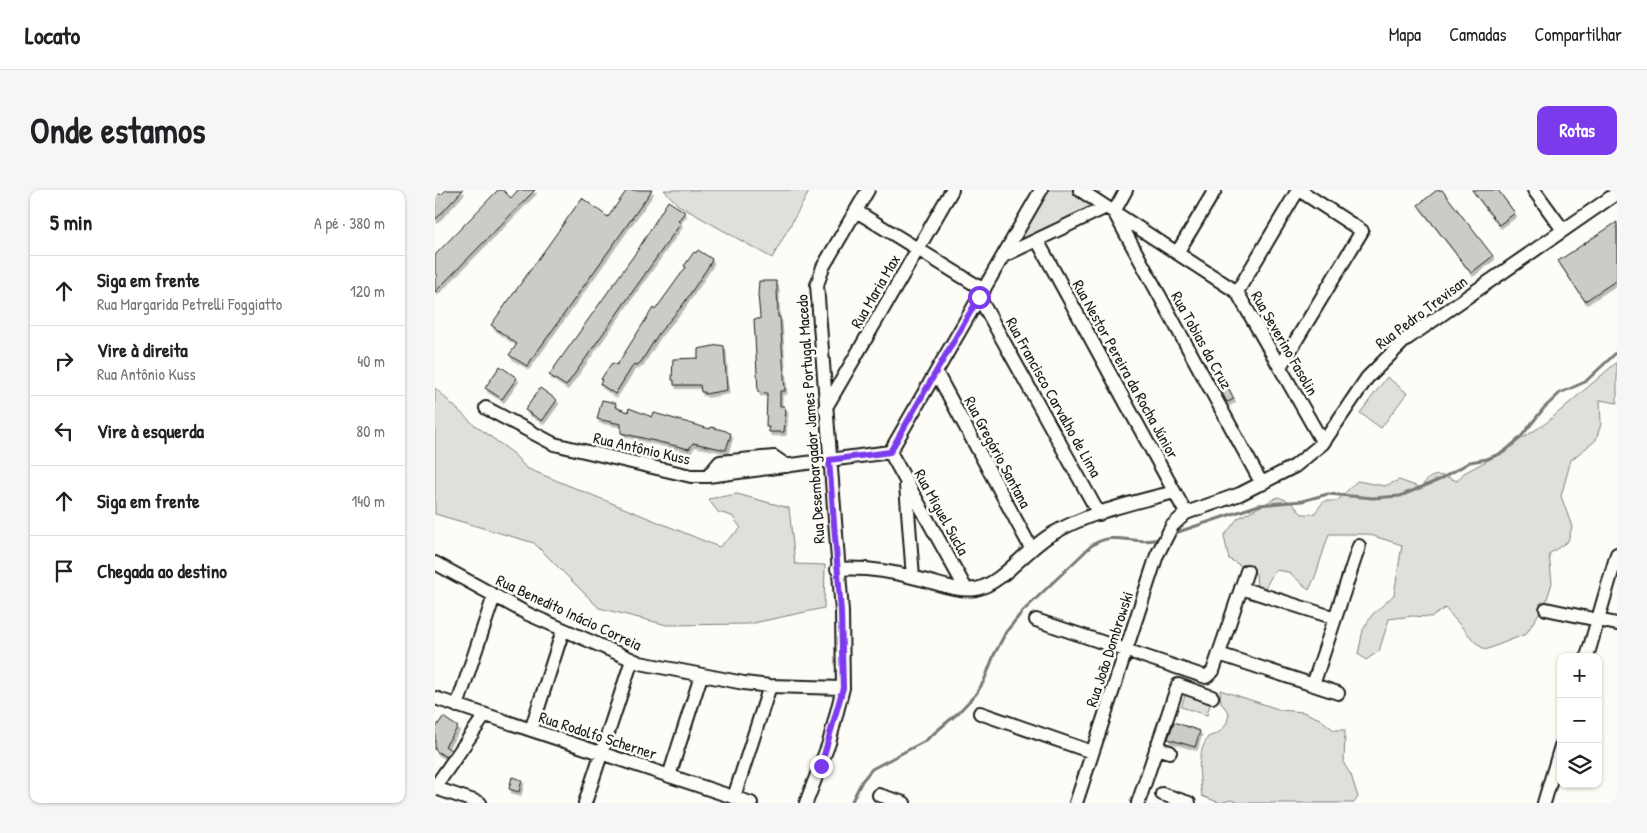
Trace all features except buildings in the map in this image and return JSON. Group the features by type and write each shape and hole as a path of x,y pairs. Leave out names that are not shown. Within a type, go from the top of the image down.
{"street":[{"name":"Rua Desembargador James Portugal Macedo","path":"806,803 829,743 843,688 841,612 817,284 823,268 868,190"},
{"name":"Rua Maria Max","path":"825,409 952,190"},
{"path":"890,452 1041,190"},
{"name":"Rua Severino Fasolin","path":"1080,190 1237,292 1323,443"},
{"path":"1003,256 1110,209 1127,190"},
{"path":"1177,253 1215,190"},
{"path":"1237,292 1298,190 1362,231 1280,368"},
{"path":"1534,190 1563,230"},
{"name":"Rua Pedro Trevisan","path":"1185,514 1262,484 1295,466 1323,443 1367,378 1393,351 1441,314 1617,193"},
{"name":"Rua Tobias da Cruz","path":"1110,209 1262,484"},
{"name":"Rua Francisco Carvalho de Lima","path":"856,211 918,249 981,293 1099,514"},
{"name":"Rua Nestor Pereira da Rocha Júnior","path":"1037,240 1185,514"},
{"name":"Rua Gregório Santana","path":"936,372 1031,548"},
{"name":"Rua Antônio Kuss","path":"486,408 554,444 691,476 708,476 890,452"},
{"name":"Rua Miguel Sucla","path":"890,452 967,589"},
{"path":"905,480 913,577"},
{"path":"837,569 870,569 967,589 983,587 1031,548 1062,528 1099,514 1174,492"},
{"name":"Rua João Dombrowski","path":"1075,803 1161,547 1169,529 1185,514"},
{"path":"1313,685 1359,546"},
{"path":"1588,653 1617,554"},
{"name":"Rua Benedito Inácio Correia","path":"435,563 494,596 563,630 632,660 701,676 770,686 843,688"},
{"path":"1037,620 1126,648 1195,675 1206,677 1210,675 1219,654 1247,571"},
{"path":"1241,588 1335,618"},
{"path":"457,706 494,596"},
{"path":"1546,609 1617,624"},
{"path":"531,730 563,630"},
{"path":"1219,654 1338,693"},
{"path":"585,803 632,660"},
{"path":"669,776 701,676"},
{"path":"1138,803 1177,685 1212,697"},
{"path":"734,797 770,686"},
{"name":"Rua Rodolfo Scherner","path":"435,698 751,803"},
{"path":"980,713 1092,752"},
{"path":"481,803 435,787 485,715"},
{"path":"1156,748 1170,752"},
{"path":"1544,803 1557,759"},
{"path":"1162,794 1189,803"},
{"path":"879,795 904,803"}],"shaded area":[{"path":"664,190 810,190 772,258 678,205"},
{"path":"1045,190 1075,190 1100,206 1009,249"},
{"path":"1617,362 1617,403 1600,400 1601,424 1596,440 1571,460 1561,496 1572,527 1568,541 1549,554 1552,583 1546,602 1526,634 1485,650 1475,642 1445,608 1432,617 1412,616 1389,619 1379,651 1366,660 1358,654 1363,630 1372,615 1394,595 1402,545 1367,534 1329,534 1309,590 1289,572 1275,570 1265,588 1257,587 1256,574 1229,559 1224,536 1238,518 1278,497 1291,502 1302,514 1314,514 1324,501 1337,501 1357,481 1385,486 1399,480 1421,488 1432,476 1446,477 1457,481 1464,473 1492,458 1546,423"},
{"path":"1387,377 1407,393 1381,428 1360,413"},
{"path":"435,388 472,423 513,453 526,468 719,547 741,528 732,516 718,512 708,499 737,494 789,508 795,564 825,565 824,608 749,624 667,625 599,608 534,543 435,514"},
{"path":"1220,690 1281,710 1303,712 1320,719 1334,730 1345,730 1344,764 1351,775 1358,797 1354,803 1240,803 1231,800 1220,803 1202,796 1199,773 1200,758 1204,744 1208,737 1217,733 1225,726 1229,713 1221,703"},
{"path":"1186,693 1211,701 1207,715 1181,707"}],"waterway":[{"path":"1172,534 1259,505 1302,501 1328,494 1373,498 1400,496 1439,480 1470,462 1487,459 1504,452 1520,438 1544,408 1560,393 1585,382 1617,352"},
{"path":"851,803 862,781 872,769 925,741 958,713 976,694 984,681 994,655 1006,632 1022,612 1091,546 1108,539 1117,538 1142,541 1162,538"}],"route":[{"path":"821,766 839,710 843,688 841,598 829,460 890,452 979,297"}]}
